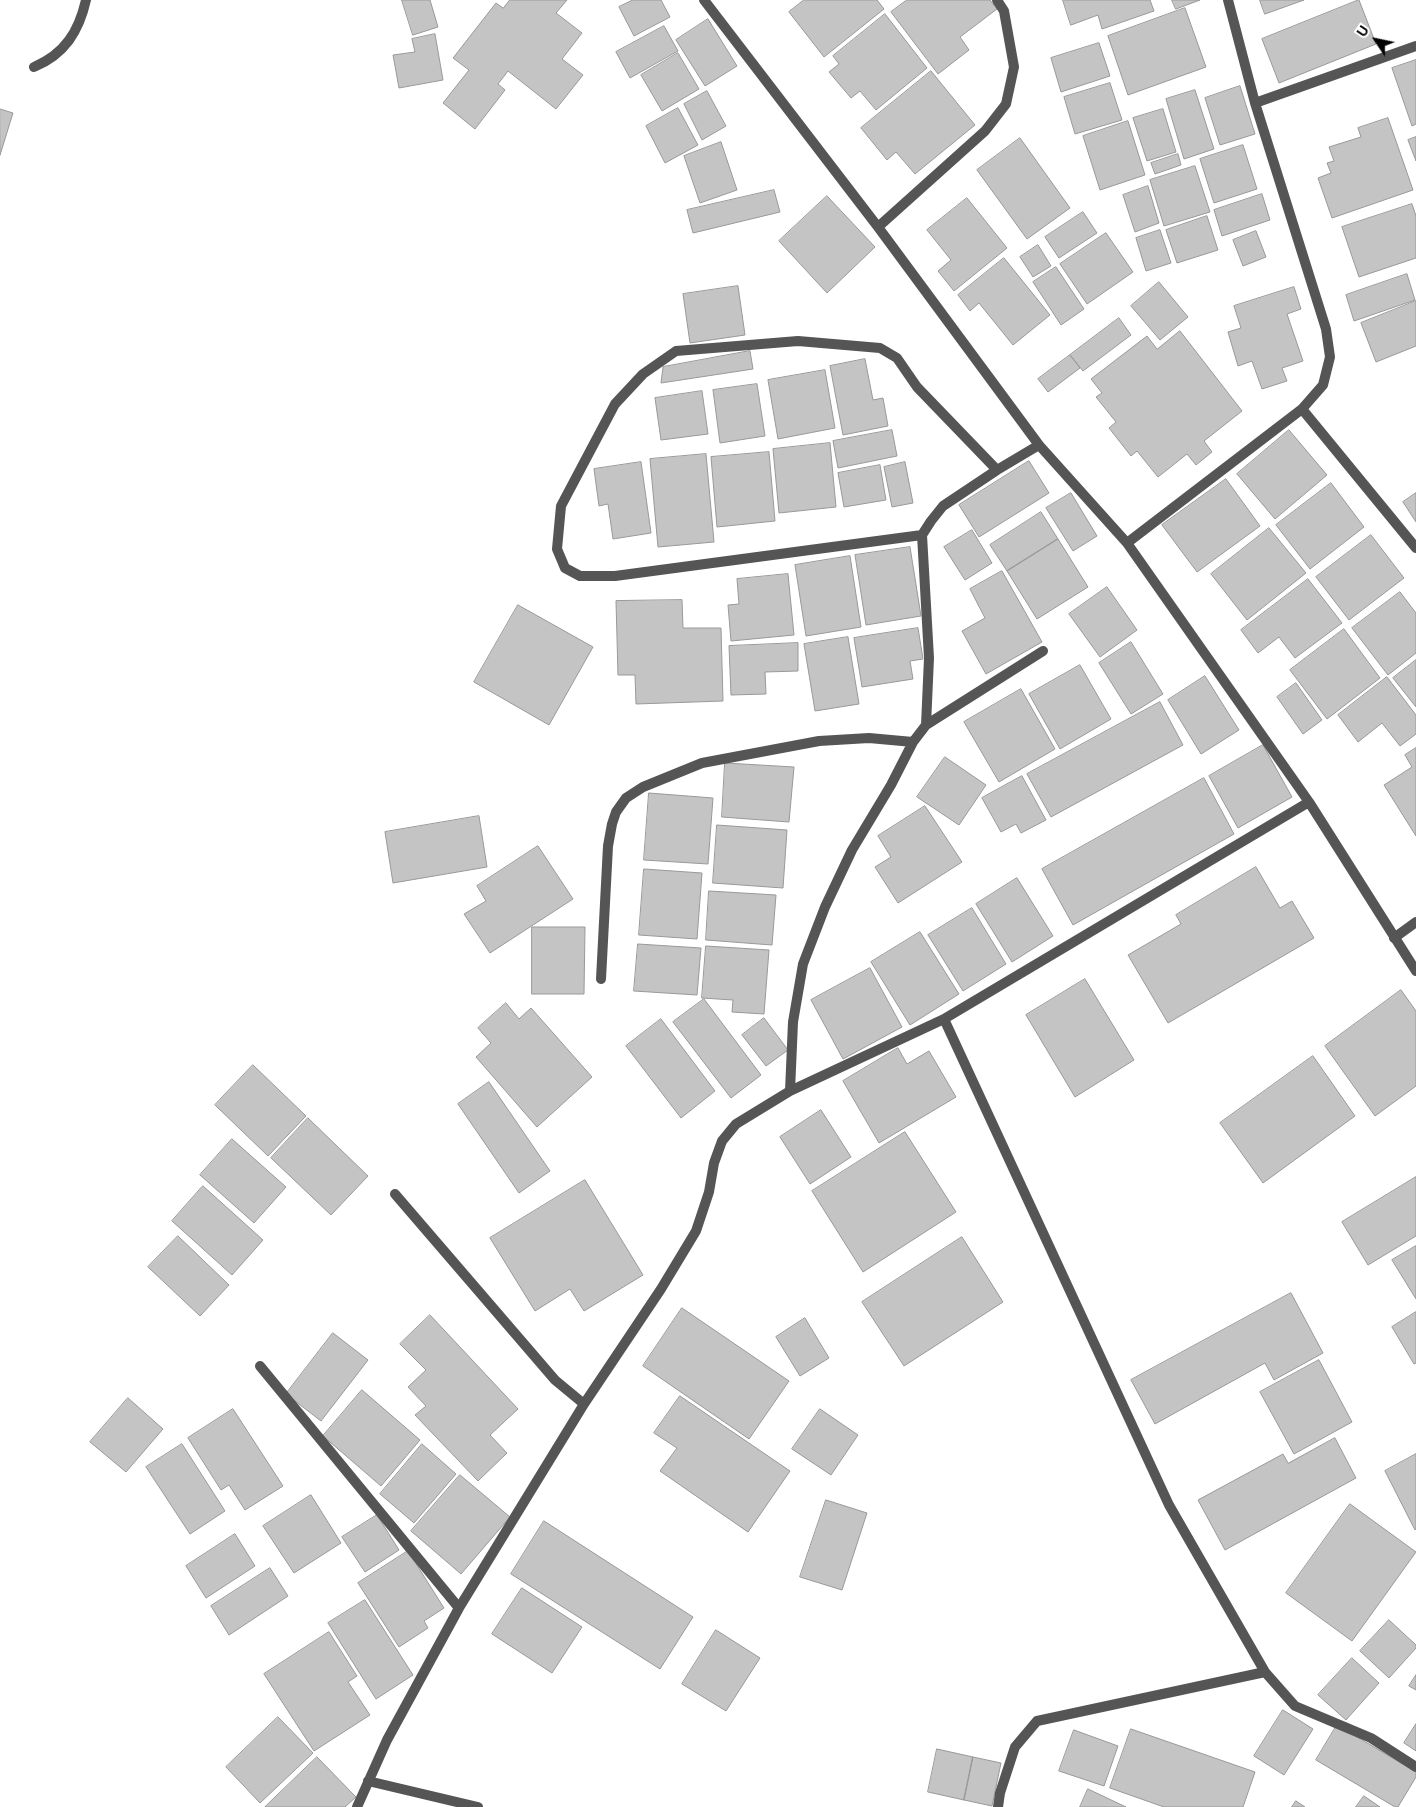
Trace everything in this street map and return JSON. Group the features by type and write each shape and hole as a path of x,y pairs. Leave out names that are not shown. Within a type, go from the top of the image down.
{"street":[{"path":"34,67 58,54 72,38 82,19 86,0"},
{"path":"704,0 878,227 1039,445 1127,543 1309,802 1416,971"},
{"path":"878,227 985,132 1006,104 1014,67 1004,11 997,0"},
{"path":"1127,543 1302,409 1323,384 1330,357 1326,329 1256,103 1228,0"},
{"path":"1256,103 1416,46"},
{"path":"922,535 615,576 580,576 565,568 557,549 561,506 615,404 643,374 676,351 798,341 880,348 896,358 917,387 997,470"},
{"path":"1302,409 1416,548"},
{"path":"926,725 929,658 922,535 943,506 1039,445"},
{"path":"790,1091 793,1022 803,964 825,907 852,850 891,785 913,742 926,725 1043,651"},
{"path":"601,979 608,846 616,812 626,798 643,787 702,763 819,741 868,738 913,742"},
{"path":"356,1807 387,1740 459,1608 584,1404 661,1289 696,1231 709,1192 714,1163 722,1141 736,1124 790,1091 944,1019 1309,802"},
{"path":"1394,938 1416,922"},
{"path":"944,1019 1169,1505 1265,1672 1295,1706 1371,1738 1416,1766"},
{"path":"395,1194 555,1380 584,1404"},
{"path":"260,1366 459,1608"},
{"path":"998,1807 1000,1793 1015,1746 1037,1721 1265,1672"},
{"path":"368,1781 478,1807"}],"building":[{"path":"402,0 430,0 438,27 413,35"},
{"path":"510,0 567,0 556,13 582,33 562,59 583,75 556,109 508,71 498,84 505,90 475,129 443,103 469,70 453,58 496,3 503,8"},
{"path":"633,0 661,0 670,17 634,36 619,7"},
{"path":"804,0 877,0 884,9 824,57 789,12"},
{"path":"907,0 990,0 997,9 960,37 969,50 938,74 891,12"},
{"path":"1063,0 1150,0 1154,11 1102,29 1098,15 1071,25"},
{"path":"1172,0 1200,0 1176,9"},
{"path":"1260,0 1304,0 1265,14"},
{"path":"1359,0 1376,44 1279,83 1262,39"},
{"path":"1185,8 1206,67 1128,95 1108,36"},
{"path":"885,14 927,68 876,110 860,91 851,98 829,72 839,64 833,56"},
{"path":"708,19 737,66 705,86 676,40"},
{"path":"664,26 678,51 630,78 616,52"},
{"path":"435,34 443,80 399,88 393,55 415,52 412,39"},
{"path":"1099,43 1110,76 1061,92 1051,58"},
{"path":"678,53 699,89 662,111 641,75"},
{"path":"1416,60 1416,124 1412,126 1392,68"},
{"path":"931,71 975,125 915,174 896,152 887,160 861,128"},
{"path":"1110,83 1122,120 1075,134 1064,97"},
{"path":"1240,86 1255,134 1220,145 1205,98"},
{"path":"1195,90 1214,149 1184,159 1166,99"},
{"path":"707,91 726,126 702,140 684,104"},
{"path":"678,108 698,145 665,163 646,126"},
{"path":"0,109 13,113 0,155"},
{"path":"1163,109 1176,152 1147,161 1133,118"},
{"path":"1388,118 1413,190 1332,218 1318,178 1331,173 1327,163 1334,161 1329,147 1361,137 1358,128"},
{"path":"1128,121 1145,175 1100,190 1083,136"},
{"path":"1416,137 1416,161 1408,140"},
{"path":"1020,138 1070,208 1027,239 977,170"},
{"path":"721,142 737,190 700,203 684,156"},
{"path":"1243,145 1257,189 1214,203 1200,159"},
{"path":"1178,154 1181,165 1155,174 1151,163"},
{"path":"1195,166 1210,212 1164,226 1150,180"},
{"path":"1148,186 1159,223 1135,232 1123,195"},
{"path":"774,190 780,212 693,233 687,210"},
{"path":"1262,194 1270,220 1222,236 1214,210"},
{"path":"827,196 875,247 827,293 779,241"},
{"path":"967,198 1007,248 954,291 938,271 951,260 927,230"},
{"path":"1412,204 1416,216 1416,258 1359,277 1342,227"},
{"path":"1083,212 1097,233 1059,258 1045,237"},
{"path":"1207,216 1218,250 1177,263 1166,230"},
{"path":"1160,230 1171,263 1146,271 1136,238"},
{"path":"1256,231 1266,257 1243,266 1233,240"},
{"path":"1106,233 1133,272 1087,304 1060,264"},
{"path":"1038,245 1051,266 1033,277 1020,257"},
{"path":"1004,258 1050,315 1013,345 979,303 970,311 958,295"},
{"path":"1056,267 1084,309 1061,325 1033,282"},
{"path":"1407,274 1415,300 1354,321 1346,295"},
{"path":"1159,282 1188,317 1160,340 1131,306"},
{"path":"738,286 745,335 690,343 683,294"},
{"path":"1294,287 1301,309 1287,314 1303,361 1282,368 1287,381 1262,389 1252,361 1238,366 1228,332 1241,328 1234,306"},
{"path":"1416,301 1416,346 1376,362 1361,323"},
{"path":"1119,318 1131,335 1083,371 1070,355"},
{"path":"1180,331 1242,411 1204,441 1212,452 1196,465 1187,454 1158,477 1137,451 1131,456 1109,428 1116,422 1096,397 1102,393 1091,379 1147,336 1157,349"},
{"path":"750,351 753,369 661,383 663,367"},
{"path":"1070,355 1080,368 1048,392 1038,379"},
{"path":"865,359 873,400 883,398 888,426 843,435 830,366"},
{"path":"825,370 835,428 778,439 768,380"},
{"path":"757,384 765,436 720,443 713,390"},
{"path":"702,391 708,434 661,440 655,398"},
{"path":"892,430 897,456 838,468 833,441"},
{"path":"1289,430 1327,475 1275,519 1237,474"},
{"path":"830,443 836,507 779,513 773,449"},
{"path":"769,452 775,521 717,527 711,457"},
{"path":"706,454 714,542 658,547 650,459"},
{"path":"1029,461 1049,493 979,537 959,505"},
{"path":"641,462 651,533 613,539 608,504 599,506 594,469"},
{"path":"905,462 913,503 892,507 884,467"},
{"path":"880,465 886,500 844,507 838,473"},
{"path":"1226,479 1260,526 1197,572 1162,525"},
{"path":"1331,483 1364,527 1310,569 1276,525"},
{"path":"1071,493 1097,536 1073,551 1046,508"},
{"path":"1416,493 1416,522 1403,502"},
{"path":"1041,512 1058,539 1007,571 990,545"},
{"path":"1269,528 1306,573 1247,620 1211,574"},
{"path":"972,530 992,563 965,580 944,547"},
{"path":"1371,535 1404,578 1349,620 1316,577"},
{"path":"1058,539 1088,587 1037,619 1007,571"},
{"path":"910,547 921,616 866,625 855,555"},
{"path":"850,556 861,627 806,636 795,565"},
{"path":"1002,571 1042,642 986,674 962,631 985,618 970,589"},
{"path":"788,574 794,635 731,641 728,605 739,604 737,579"},
{"path":"1308,579 1342,623 1295,658 1279,637 1258,653 1241,630"},
{"path":"1107,587 1137,630 1100,657 1069,614"},
{"path":"1400,592 1416,613 1416,653 1388,675 1352,628"},
{"path":"682,600 683,628 721,628 723,701 636,704 635,675 618,675 616,601"},
{"path":"518,605 593,647 549,725 474,682"},
{"path":"918,628 923,659 910,661 913,679 862,687 854,638"},
{"path":"1344,629 1380,678 1327,719 1290,670"},
{"path":"848,637 859,704 815,711 804,644"},
{"path":"1131,642 1163,694 1131,714 1099,663"},
{"path":"798,643 798,671 765,672 766,694 731,695 729,646"},
{"path":"1416,660 1416,707 1393,678"},
{"path":"1080,665 1111,719 1060,749 1029,694"},
{"path":"1205,676 1239,730 1201,754 1168,700"},
{"path":"1387,677 1416,715 1416,734 1400,746 1382,723 1358,742 1338,715"},
{"path":"1296,683 1322,720 1303,734 1277,697"},
{"path":"1021,689 1055,749 999,782 964,722"},
{"path":"1160,702 1183,745 1051,817 1027,774"},
{"path":"1263,745 1292,797 1238,828 1209,776"},
{"path":"1416,748 1416,836 1384,785 1412,767 1405,755"},
{"path":"945,757 986,785 959,825 917,797"},
{"path":"725,763 794,767 789,822 722,817"},
{"path":"1022,776 1046,820 1021,833 1016,824 1001,832 982,798"},
{"path":"1204,778 1234,834 1073,925 1042,869"},
{"path":"649,793 713,798 708,864 644,860"},
{"path":"925,806 962,862 898,903 875,867 891,857 878,836"},
{"path":"479,816 487,867 393,883 385,832"},
{"path":"717,825 787,830 783,888 713,883"},
{"path":"538,846 573,899 490,953 464,914 486,901 477,886"},
{"path":"1256,867 1280,908 1292,901 1314,938 1168,1023 1128,955 1181,924 1176,915"},
{"path":"644,869 702,873 697,939 639,935"},
{"path":"1017,878 1053,936 1012,962 976,904"},
{"path":"709,891 776,895 772,945 706,940"},
{"path":"972,908 1006,964 963,991 928,935"},
{"path":"532,927 585,927 584,994 532,994"},
{"path":"920,932 959,994 910,1025 871,962"},
{"path":"638,944 701,948 697,995 634,991"},
{"path":"706,946 769,950 764,1014 732,1012 733,1000 702,998"},
{"path":"870,968 902,1027 843,1059 811,1000"},
{"path":"1085,979 1134,1060 1075,1097 1026,1015"},
{"path":"1401,990 1416,1011 1416,1086 1375,1116 1325,1046"},
{"path":"704,999 761,1075 731,1098 673,1022"},
{"path":"506,1003 519,1019 531,1008 592,1077 537,1127 476,1057 491,1043 478,1028"},
{"path":"764,1018 788,1050 766,1066 742,1035"},
{"path":"661,1019 715,1091 681,1118 626,1046"},
{"path":"898,1048 907,1064 929,1051 956,1097 879,1143 843,1081"},
{"path":"1313,1056 1355,1116 1263,1183 1220,1123"},
{"path":"253,1065 306,1116 268,1156 215,1105"},
{"path":"489,1082 550,1171 519,1193 458,1104"},
{"path":"821,1110 851,1157 810,1184 780,1137"},
{"path":"308,1118 368,1176 331,1215 271,1158"},
{"path":"905,1132 956,1212 863,1272 812,1191"},
{"path":"232,1139 286,1187 254,1223 200,1175"},
{"path":"1416,1177 1416,1236 1368,1265 1342,1222"},
{"path":"585,1180 643,1275 584,1311 570,1289 535,1311 490,1238"},
{"path":"203,1186 263,1240 232,1275 172,1221"},
{"path":"178,1236 229,1285 200,1316 148,1267"},
{"path":"962,1237 1003,1302 904,1366 862,1302"},
{"path":"1416,1246 1416,1299 1392,1260"},
{"path":"1291,1293 1323,1353 1274,1380 1265,1363 1155,1424 1131,1380"},
{"path":"682,1308 789,1381 749,1439 643,1366"},
{"path":"1416,1312 1416,1363 1414,1364 1392,1327"},
{"path":"430,1315 518,1409 490,1435 507,1453 478,1481 415,1415 426,1406 408,1387 426,1370 400,1344"},
{"path":"805,1318 829,1358 800,1376 776,1337"},
{"path":"333,1333 368,1360 321,1421 286,1394"},
{"path":"1319,1360 1352,1422 1294,1454 1260,1392"},
{"path":"362,1390 420,1440 381,1486 323,1436"},
{"path":"680,1396 790,1471 748,1532 660,1471 677,1448 654,1433"},
{"path":"128,1398 163,1429 126,1472 90,1442"},
{"path":"233,1409 283,1486 245,1510 229,1485 221,1490 188,1438"},
{"path":"820,1409 858,1435 831,1475 792,1449"},
{"path":"1335,1438 1356,1478 1225,1550 1198,1500 1283,1454 1288,1463"},
{"path":"182,1444 225,1511 190,1534 146,1467"},
{"path":"422,1444 456,1474 414,1523 380,1494"},
{"path":"1416,1454 1416,1529 1415,1530 1385,1471"},
{"path":"460,1475 510,1517 461,1574 411,1531"},
{"path":"311,1495 341,1543 294,1573 263,1526"},
{"path":"826,1500 867,1513 842,1590 800,1577"},
{"path":"1350,1504 1416,1552 1352,1641 1286,1593"},
{"path":"377,1515 399,1550 365,1572 342,1537"},
{"path":"544,1521 693,1617 660,1669 511,1574"},
{"path":"235,1534 255,1566 206,1598 186,1566"},
{"path":"408,1551 444,1608 424,1621 428,1628 399,1647 358,1583"},
{"path":"270,1568 288,1596 229,1635 211,1606"},
{"path":"522,1588 582,1627 552,1673 492,1634"},
{"path":"365,1600 413,1675 376,1699 328,1623"},
{"path":"1389,1620 1416,1645 1416,1648 1389,1678 1360,1651"},
{"path":"716,1630 760,1658 726,1711 682,1684"},
{"path":"329,1632 357,1676 348,1682 370,1715 314,1751 264,1674"},
{"path":"1352,1658 1379,1683 1346,1720 1318,1695"},
{"path":"1416,1675 1416,1690 1409,1686"},
{"path":"1283,1710 1313,1729 1284,1775 1254,1756"},
{"path":"278,1717 313,1753 260,1803 226,1767"},
{"path":"1416,1724 1416,1751 1404,1743"},
{"path":"1337,1725 1416,1772 1416,1777 1398,1807 1316,1760"},
{"path":"1131,1729 1255,1772 1243,1807 1164,1807 1110,1788"},
{"path":"1074,1730 1118,1746 1104,1786 1059,1771"},
{"path":"937,1749 973,1757 964,1800 928,1792"},
{"path":"317,1757 356,1797 345,1807 265,1807"},
{"path":"973,1757 1001,1763 992,1806 964,1800"},
{"path":"1088,1789 1126,1807 1080,1807"},
{"path":"1364,1796 1380,1807 1356,1807"},
{"path":"1296,1801 1305,1807 1292,1807"}]}
